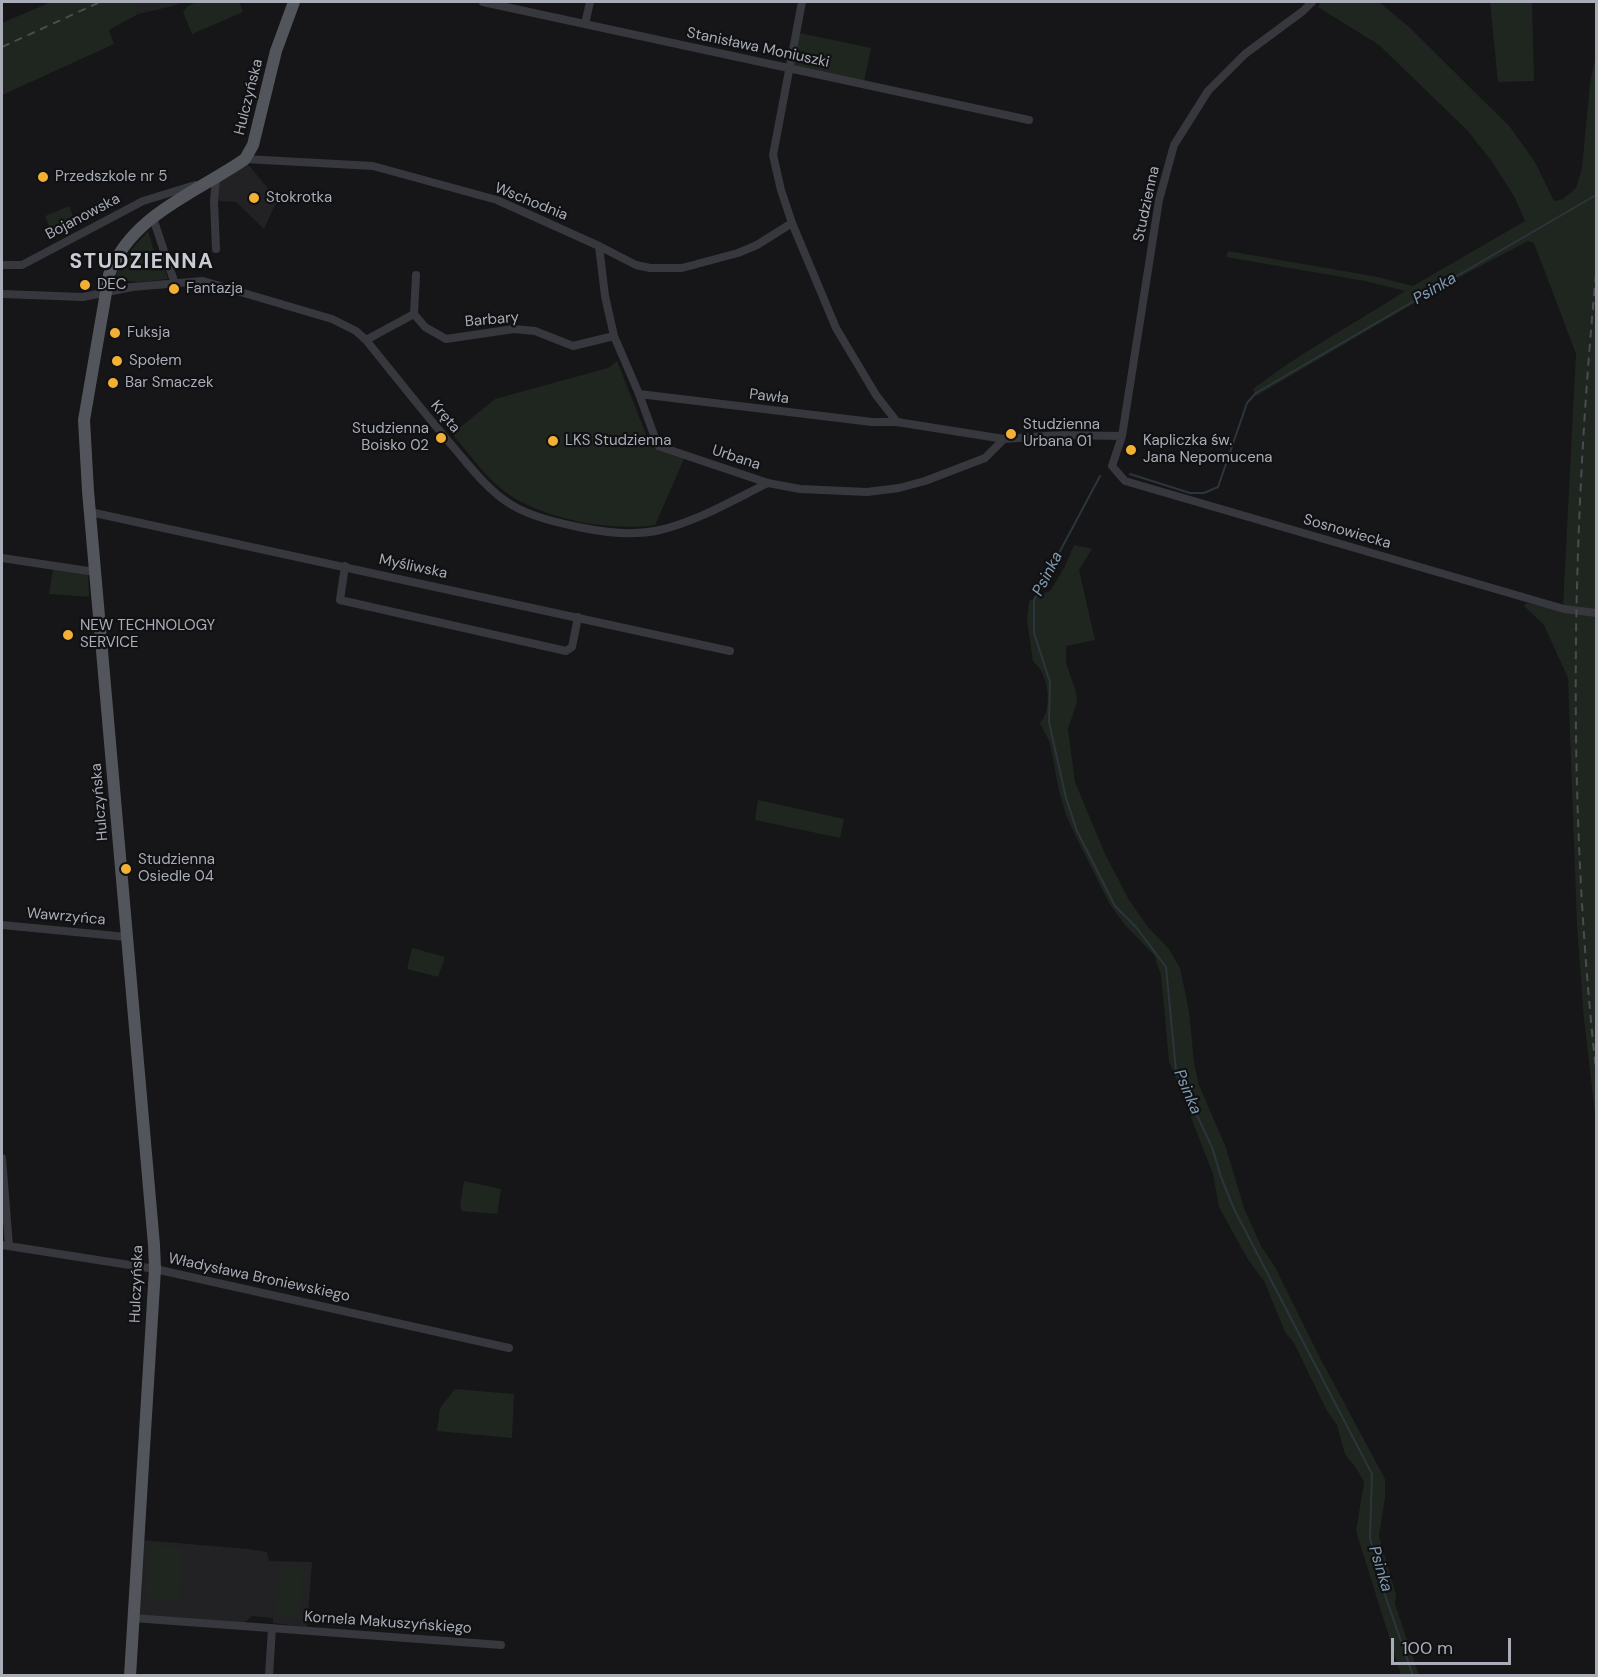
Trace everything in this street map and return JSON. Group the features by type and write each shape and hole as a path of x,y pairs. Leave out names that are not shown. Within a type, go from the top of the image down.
{"main road":[{"name":"Hulczyńska","path":"130,1676 154,1269 84,442 84,420 109,274 116,257 132,236 153,218 245,159 253,145 276,51 294,2"}],"street":[{"name":"Stanisława Moniuszki","path":"483,2 1029,120"},
{"path":"585,24 590,2"},
{"path":"802,2 773,155 792,223 836,328 876,395 897,422"},
{"name":"Studzienna","path":"1112,466 1122,436 1159,201 1174,145 1208,90 1245,54 1312,2"},
{"name":"Wschodnia","path":"245,159 373,166 497,200 636,265 650,268 682,268 738,253 757,245 792,223"},
{"path":"214,179 216,249"},
{"name":"Bojanowska","path":"2,265 22,265 143,201 214,179"},
{"path":"153,218 175,284"},
{"name":"Urbana","path":"599,246 605,297 614,336 658,446 768,483 800,489 867,492 899,488 925,481 985,459 1004,439"},
{"path":"366,340 414,314 416,275"},
{"name":"Kręta","path":"2,294 83,297 106,292 203,281 332,319 356,331 366,340 430,421 488,488 512,505 542,517 597,531 631,534 662,530 707,513 768,483"},
{"name":"Barbary","path":"414,314 425,327 446,339 514,329 536,332 573,346 614,336"},
{"name":"Pawła","path":"639,394 872,422 897,422 1004,439 1060,435 1122,436"},
{"name":"Sosnowiecka","path":"1112,466 1125,481 1564,609 1596,613"},
{"name":"Myśliwska","path":"90,512 730,651"},
{"path":"2,558 95,572"},
{"path":"345,566 340,600 566,651 572,647 578,617"},
{"name":"Wawrzyńca","path":"2,925 127,937"},
{"path":"2,1158 5,1246"},
{"name":"Władysława Broniewskiego","path":"5,1246 154,1269 509,1348"},
{"name":"Kornela Makuszyńskiego","path":"133,1618 501,1645"},
{"path":"269,1676 272,1628"}],"shaded area":[{"path":"51,2 135,2 138,14 109,30 114,44 2,95 2,23"},
{"path":"135,2 183,2 138,14"},
{"path":"196,2 239,2 243,12 192,34 183,12"},
{"path":"1321,2 1379,2 1409,27 1510,127 1535,162 1554,201 1563,199 1576,188 1582,168 1590,83 1596,55 1596,611 1563,606 1576,354 1534,243 1528,241 1452,281 1256,396 1253,389 1271,376 1405,291 1365,281 1226,257 1228,251 1378,277 1413,286 1525,221 1515,198 1493,163 1468,131 1379,45 1318,7"},
{"path":"1490,2 1532,2 1534,81 1498,82"},
{"path":"799,33 871,48 864,82 792,66"},
{"path":"247,163 279,202 275,205 264,229 236,202 216,201 217,183"},
{"path":"69,206 76,224 52,234 45,216"},
{"path":"148,231 160,271 165,270 168,279 134,282 121,279 116,275 122,260"},
{"name":"LKS Studzienna","path":"617,361 651,447 684,459 655,525 636,527 594,524 572,520 531,507 498,486 452,434 495,399 608,368"},
{"path":"1074,545 1092,549 1079,570 1095,640 1066,646 1066,663 1077,702 1068,729 1075,782 1105,854 1129,900 1148,927 1169,949 1180,968 1189,1011 1194,1063 1199,1085 1226,1148 1244,1208 1261,1246 1275,1267 1319,1356 1385,1479 1385,1497 1379,1536 1396,1595 1395,1604 1419,1675 1401,1675 1356,1531 1364,1482 1345,1454 1337,1425 1327,1411 1294,1343 1285,1332 1264,1281 1247,1258 1219,1207 1213,1174 1169,1061 1161,975 1154,955 1125,925 1109,903 1066,815 1050,743 1040,723 1047,709 1046,682 1043,674 1033,662 1027,620 1029,601 1051,590"},
{"path":"53,569 88,575 89,597 49,594"},
{"path":"1526,603 1596,616 1596,1123 1584,1019 1577,925 1568,678 1544,625 1524,606"},
{"path":"758,800 844,819 840,838 755,820"},
{"path":"412,948 445,957 438,977 407,969"},
{"path":"464,1181 501,1189 497,1214 462,1211 460,1205"},
{"path":"455,1389 514,1394 512,1438 437,1431 440,1408"},
{"path":"142,1540 248,1549 267,1552 269,1561 312,1562 307,1627 273,1623 273,1618 252,1616 244,1623 138,1616"},
{"path":"150,1545 183,1547 180,1602 146,1599"},
{"path":"281,1566 304,1568 299,1617 276,1615"}],"waterway":[{"name":"Psinka","path":"1130,474 1190,493 1204,493 1218,487 1247,403 1256,393 1596,195"},
{"name":"Psinka","path":"1100,476 1034,600 1034,633 1050,682 1049,722 1066,798 1077,831 1115,906 1136,927 1166,967 1176,1071 1212,1147 1234,1209 1372,1474 1370,1538 1384,1592 1413,1676"}],"railway":[{"path":"2,47 100,2"},
{"path":"1596,274 1581,473 1576,672 1580,872 1596,1070"}],"place":[{"name":"Przedszkole nr 5","path":"43,177"},
{"name":"Stokrotka","path":"254,198"},
{"name":"DEC","path":"85,285"},
{"name":"Fantazja","path":"174,289"},
{"name":"Fuksja","path":"115,333"},
{"name":"Społem","path":"117,361"},
{"name":"Bar Smaczek","path":"113,383"},
{"name":"Studzienna Urbana 01","path":"1011,434"},
{"name":"Studzienna Boisko 02","path":"441,438"},
{"name":"LKS Studzienna","path":"553,441"},
{"name":"Kapliczka św. Jana Nepomucena","path":"1131,450"},
{"name":"NEW TECHNOLOGY SERVICE","path":"68,635"},
{"name":"Studzienna Osiedle 04","path":"126,869"}],"district":[{"name":"STUDZIENNA","path":"142,262"}]}
